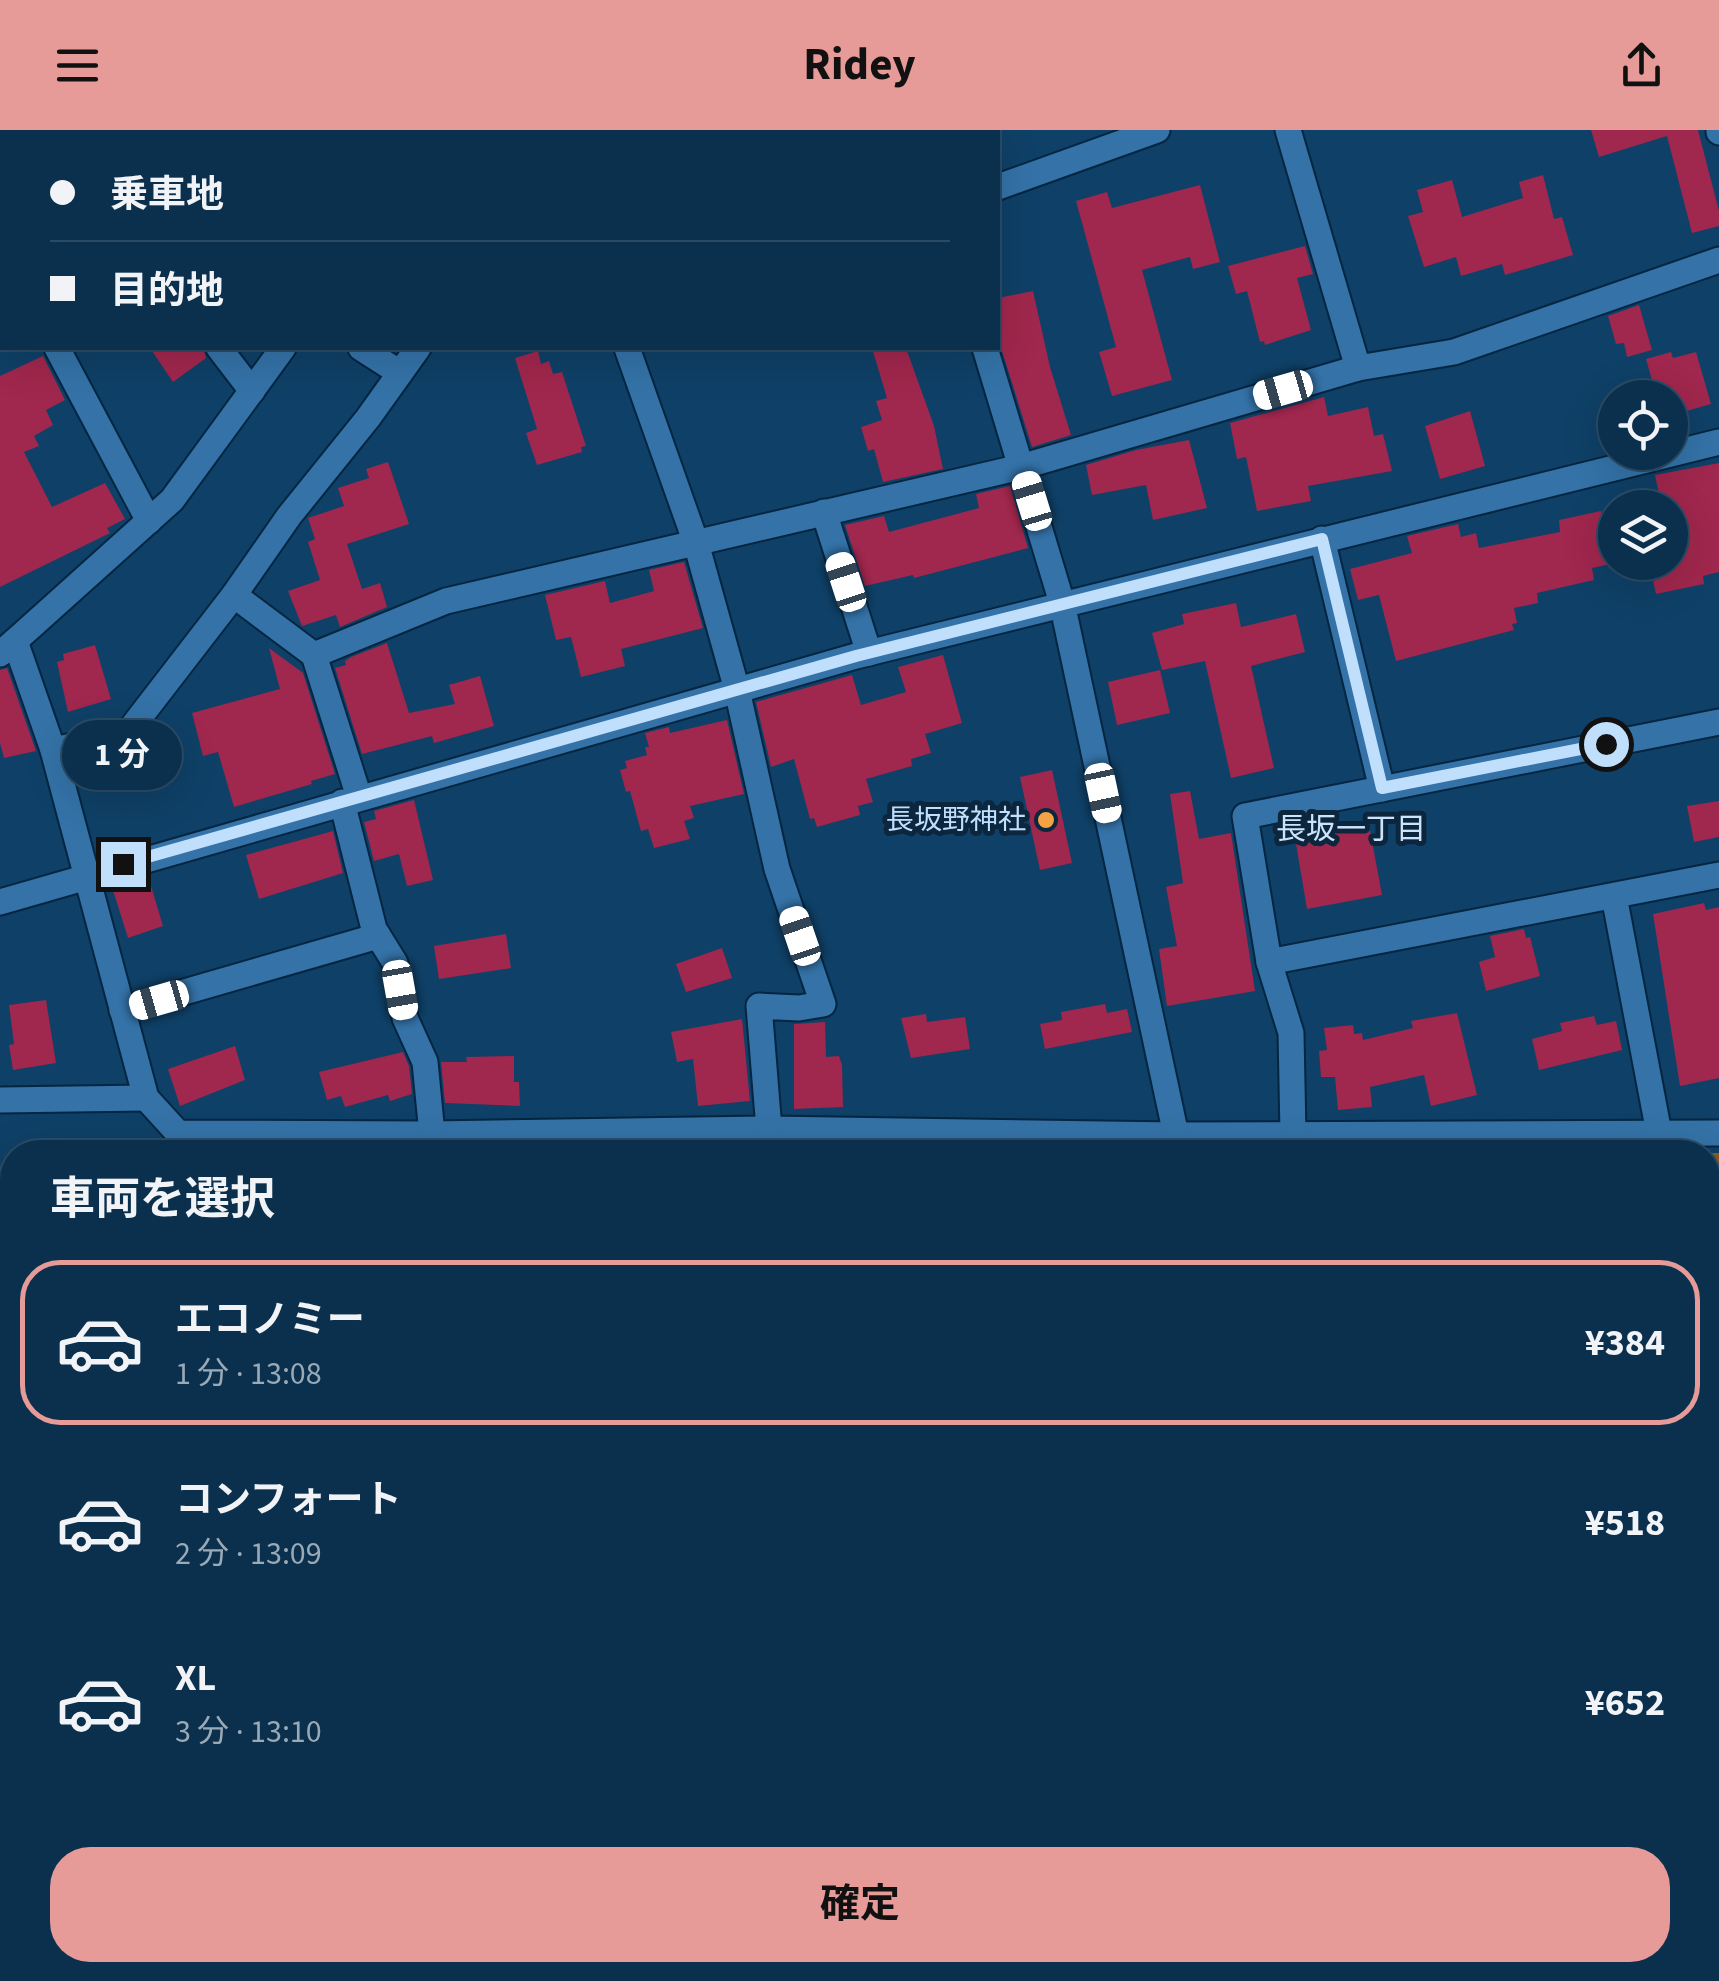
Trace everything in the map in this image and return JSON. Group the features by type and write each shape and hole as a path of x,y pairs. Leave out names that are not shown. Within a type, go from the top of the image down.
{"street":[{"path":"1000,186 1116,137 1158,130"},
{"path":"1288,130 1358,368"},
{"path":"314,655 446,601 1022,467 1358,368 1454,352 1719,260"},
{"path":"57,350 149,521"},
{"path":"221,350 252,391"},
{"path":"283,350 172,500 7,648 53,750 146,1098 178,1133 314,1140"},
{"path":"364,350 400,373"},
{"path":"53,750 126,735 417,350"},
{"path":"628,350 696,542 737,690 777,869 824,1004 799,1008 759,1006 769,1128"},
{"path":"986,350 1062,602 1176,1135"},
{"path":"0,902 870,653 1062,602 1719,442"},
{"path":"824,512 870,653"},
{"path":"1322,539 1382,788"},
{"path":"234,595 314,655 350,800 374,929 395,963 405,1018 425,1062 432,1134"},
{"path":"1293,1134 1291,1034 1269,962 1246,816 1719,722"},
{"path":"1269,962 1719,875"},
{"path":"1614,896 1659,1133"},
{"path":"122,1010 378,936"},
{"path":"0,1100 146,1098"},
{"path":"678,1140 769,1128 801,1140"},
{"path":"1436,1140 1719,1133"},
{"path":"393,1140 432,1134 502,1140"},
{"path":"1142,1140 1176,1135 1293,1134 1325,1140"}],"building":[{"path":"1591,130 1698,130 1719,211 1719,226 1692,233 1667,136 1599,157"},
{"path":"1543,175 1554,219 1562,217 1573,255 1505,275 1502,264 1461,276 1456,257 1424,267 1408,216 1423,212 1417,190 1452,180 1462,217 1523,198 1519,182"},
{"path":"1200,185 1220,262 1193,269 1190,257 1142,270 1172,380 1112,396 1099,352 1116,347 1076,201 1107,192 1112,208"},
{"path":"1305,246 1313,274 1297,278 1311,330 1265,345 1260,342 1247,291 1236,294 1228,266"},
{"path":"1033,291 1071,435 1032,447 1000,344 1000,298"},
{"path":"1639,305 1652,350 1627,357 1624,343 1616,344 1608,316"},
{"path":"151,350 204,350 206,358 173,382"},
{"path":"873,350 907,350 934,426 943,469 883,482 874,449 868,451 861,427 882,420 876,401 887,398"},
{"path":"538,351 541,364 549,361 553,374 562,372 586,446 581,447 582,452 537,465 526,433 537,429 515,358"},
{"path":"1671,352 1673,358 1696,352 1711,404 1688,411 1688,380 1652,380 1646,359"},
{"path":"43,356 65,400 46,410 53,425 34,436 39,446 24,452 52,507 105,483 125,519 107,528 110,533 0,587 0,376"},
{"path":"1324,397 1328,416 1368,407 1374,436 1383,434 1392,471 1308,486 1311,501 1257,511 1246,457 1237,459 1230,423"},
{"path":"1470,411 1485,466 1440,479 1425,426"},
{"path":"1189,440 1207,508 1153,520 1146,485 1092,495 1086,465"},
{"path":"388,462 409,524 347,544 362,589 380,583 387,607 340,627 336,615 302,626 288,591 320,580 308,542 315,539 308,518 344,506 338,488 369,478 366,469"},
{"path":"1719,463 1719,572 1703,576 1704,584 1656,594 1653,580 1688,580 1688,490 1658,490 1655,475"},
{"path":"1010,486 1028,548 914,578 913,575 865,586 845,525 884,516 889,532 979,508 976,494"},
{"path":"1598,512 1598,567 1592,568 1594,580 1537,593 1538,603 1514,608 1514,630 1396,661 1379,595 1358,600 1350,569 1412,553 1407,536 1458,524 1461,537 1476,533 1479,548 1560,532 1559,520"},
{"path":"684,562 703,628 621,649 625,666 581,677 571,637 556,640 545,595 605,581 610,603 654,591 649,570"},
{"path":"1236,603 1241,627 1296,614 1305,652 1251,666 1274,768 1231,778 1205,661 1162,670 1152,633 1184,624 1182,614"},
{"path":"387,643 409,713 455,704 449,685 480,676 494,726 434,743 432,736 362,754 335,668"},
{"path":"95,645 111,699 68,712 57,662 64,660 63,654"},
{"path":"269,648 303,673 335,774 234,807 218,752 203,756 192,713 280,689"},
{"path":"943,655 962,723 925,734 931,753 911,759 912,766 866,779 873,802 858,806 860,815 817,827 814,818 810,819 794,759 771,767 756,702 852,675 861,705 906,692 898,667"},
{"path":"7,668 36,751 4,758 0,743 0,670"},
{"path":"1160,670 1170,713 1117,725 1108,682"},
{"path":"727,720 744,794 690,806 694,818 684,821 690,839 654,848 648,829 641,831 630,791 626,792 620,770 627,768 625,761 647,755 645,733 669,727 670,733"},
{"name":"長坂野神社","path":"1052,770 1072,863 1040,870 1020,777"},
{"path":"1190,791 1199,839 1231,833 1255,991 1167,1006 1159,949 1177,946 1166,887 1183,883 1170,794"},
{"path":"414,800 433,880 407,886 399,854 374,861 364,822 376,819 374,811"},
{"path":"1719,801 1719,837 1694,842 1687,806"},
{"path":"1369,825 1382,895 1307,909 1295,838"},
{"path":"333,831 343,873 259,899 246,855"},
{"path":"148,876 163,926 128,938 112,887"},
{"path":"1704,903 1706,910 1719,907 1719,1078 1680,1086 1653,914"},
{"path":"1524,929 1526,938 1530,937 1540,976 1486,991 1479,962 1495,957 1490,936"},
{"path":"506,934 511,968 439,979 434,946"},
{"path":"722,948 732,978 686,992 676,964"},
{"path":"46,1000 56,1063 13,1070 9,1005"},
{"path":"1105,1004 1107,1013 1127,1009 1132,1032 1045,1049 1040,1024 1062,1020 1061,1012"},
{"path":"1457,1013 1477,1095 1431,1106 1424,1075 1370,1087 1372,1107 1338,1110 1335,1077 1321,1077 1319,1051 1327,1050 1324,1028 1353,1025 1354,1034 1362,1033 1363,1040 1413,1028 1411,1021"},
{"path":"926,1014 927,1022 965,1017 970,1049 911,1058 901,1018"},
{"path":"1594,1016 1597,1025 1616,1021 1622,1050 1539,1070 1532,1039 1562,1031 1560,1023"},
{"path":"742,1019 750,1101 698,1106 693,1059 677,1062 671,1032"},
{"path":"825,1022 826,1057 839,1056 842,1065 843,1107 794,1109 794,1024"},
{"path":"235,1046 245,1080 180,1106 168,1069"},
{"path":"403,1052 412,1094 390,1101 388,1095 345,1107 341,1096 327,1100 319,1072"},
{"path":"514,1056 514,1082 519,1082 520,1106 445,1103 441,1062"}],"place":[{"name":"長坂野神社","path":"1046,820"}],"district":[{"name":"長坂一丁目","path":"1351,829"}],"route":[{"path":"123,864 856,656 1322,539 1382,788 1606,744"}]}
